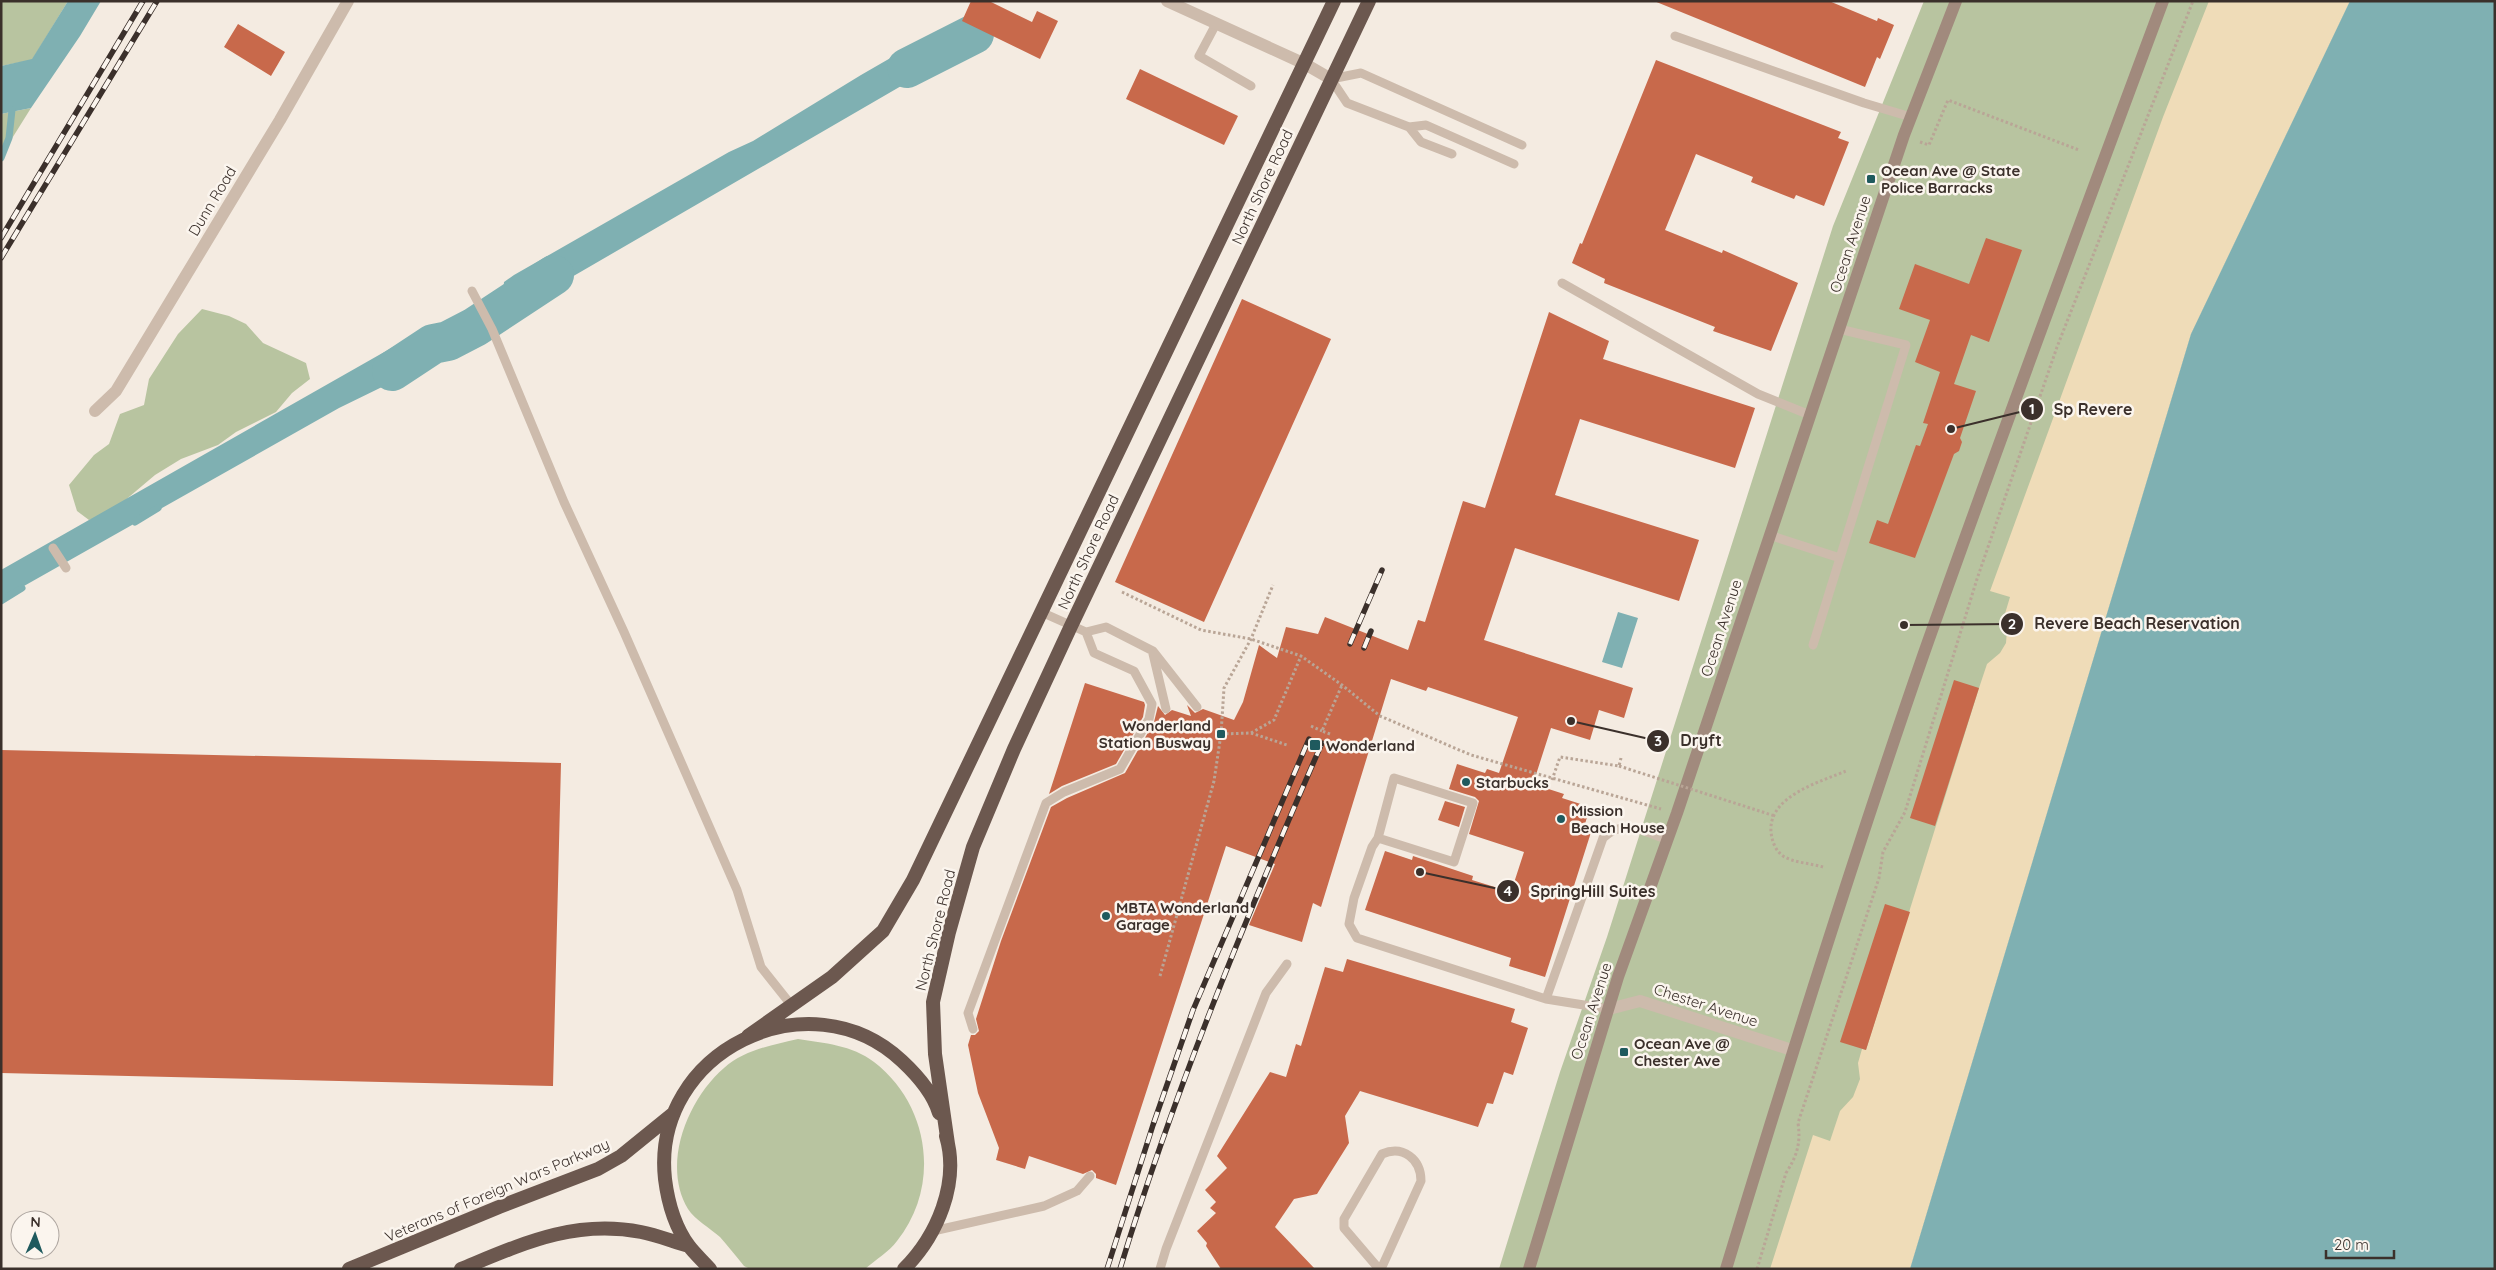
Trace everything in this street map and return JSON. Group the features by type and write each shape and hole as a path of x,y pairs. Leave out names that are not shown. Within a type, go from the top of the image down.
{"highway":[{"name":"North Shore Road","path":"748,1036 832,977 883,931 913,880 1334,1"},
{"name":"North Shore Road","path":"948,1144 935,1054 933,1002 948,932 973,847 1014,749 1071,626 1369,1"},
{"path":"710,1269 689,1246 676,1222 666,1186 664,1167 666,1140 674,1113 686,1089 704,1067 725,1049 748,1036 784,1025 822,1024 858,1033 891,1051 918,1076 937,1108 948,1144 949,1179 941,1214 933,1231 918,1255 904,1269"},
{"name":"Veterans of Foreign Wars Parkway","path":"349,1269 499,1207 598,1169 621,1156 674,1113"},
{"path":"461,1269 554,1233 589,1228 641,1232 689,1246"}],"main road":[{"name":"Ocean Avenue","path":"1529,1269 1609,1008 1840,329 1910,117 1956,1"},
{"path":"1726,1269 1792,1050 1927,646 2054,292 2163,1"}],"street":[{"name":"Dunn Road","path":"96,411 122,383 280,120 348,1"},
{"path":"1167,1 1304,64 1331,79"},
{"name":"Chester Avenue","path":"1609,1008 1640,1001 1792,1050"}],"lane":[{"path":"1216,24 1199,56 1251,86"},
{"path":"1675,36 1864,103 1910,117"},
{"path":"1514,164 1426,125 1409,127 1347,103 1331,79 1361,72 1522,146"},
{"path":"1409,127 1421,142 1452,154"},
{"path":"1562,283 1758,394 1810,415"},
{"path":"472,291 492,329 564,502 640,668 737,890 760,967 792,1006"},
{"path":"1813,645 1906,345 1840,329"},
{"path":"1769,535 1840,558"},
{"path":"53,548 66,568"},
{"path":"1041,612 1086,632 1106,627 1153,651 1198,708"},
{"path":"973,1030 968,1012 1046,803 1064,792 1120,770 1149,719 1152,704 1134,671 1094,653 1086,632"},
{"path":"1153,651 1166,709"},
{"path":"1378,838 1454,862 1473,803 1394,778 1378,838 1372,847 1354,898 1350,924 1357,938 1546,999 1609,1008"},
{"path":"1546,999 1603,838 1612,829 1628,826 1666,840"},
{"path":"1160,1269 1166,1249 1266,993 1287,964"},
{"path":"1390,1150 1399,1151 1414,1159 1421,1169 1421,1181 1380,1269 1344,1228 1344,1219 1382,1154 1390,1150"},
{"path":"933,1231 992,1216 1044,1206 1077,1192 1090,1176"}],"path":[{"path":"1757,1269 1786,1173 1795,1159 1801,1139 1798,1123 1879,878 1883,852 1905,812 1977,578 2057,348 2194,1"},
{"path":"1904,135 1929,145 1948,100 2078,150"},
{"path":"1160,976 1214,781 1221,734 1224,688 1250,639 1273,585"},
{"path":"1122,592 1201,630 1250,639 1279,651 1301,656 1342,685 1380,716 1470,755 1552,780 1676,813"},
{"path":"1251,733 1274,720 1301,656"},
{"path":"1322,731 1342,685"},
{"path":"1311,726 1330,734"},
{"path":"1221,734 1251,733 1286,745"},
{"path":"1552,780 1560,757 1619,766 1775,816"},
{"path":"1619,766 1621,758"},
{"path":"1823,867 1796,862 1784,856 1776,850 1770,828 1784,801 1793,793 1846,771"}],"green space":[{"path":"1,1 68,1 32,60 1,66"},
{"path":"1924,1 2350,1 2191,334 1910,1269 1499,1269 1560,1072 1607,937 1833,226"},
{"path":"31,108 1,156 1,114"},
{"path":"202,309 229,316 246,324 263,343 306,363 310,379 292,393 276,412 236,432 218,445 181,459 155,475 110,513 89,520 77,511 69,485 94,455 109,444 120,414 144,405 149,379 178,334"},
{"path":"798,1039 847,1048 874,1062 893,1080 907,1100 917,1123 923,1147 924,1172 920,1196 911,1219 894,1245 865,1269 750,1269 744,1266 720,1237 691,1213 680,1191 677,1172 682,1133 699,1097 711,1081 724,1068 749,1052"}],"sand":[{"path":"2209,1 2350,1 2191,334 1910,1269 1770,1269 1813,1135 1830,1141 1840,1111 1853,1097 1860,1079 1858,1063 1862,1049 1866,1050 1987,664 2000,653 2006,643 2007,630 2004,617 2010,597 1990,591 2163,117"}],"water":[{"path":"68,1 101,1 80,36 31,108 1,114 1,66 32,59"},
{"path":"2350,1 2495,1 2495,1269 1910,1269 2191,334"},
{"path":"939,30 951,30 956,39 953,49 927,71 558,285 513,307 505,300 504,282 514,275 729,152 753,141"},
{"path":"430,326 438,330 442,336 437,348 382,387 339,408 1,599 1,570"},
{"path":"1618,612 1638,618 1622,668 1602,662"}],"building":[{"path":"971,1 989,1 1032,22 1037,11 1058,21 1040,59 962,21"},
{"path":"1654,1 1829,1 1877,21 1878,18 1894,25 1880,59 1877,57 1865,87"},
{"path":"238,24 285,52 271,76 224,47"},
{"path":"1656,60 1841,132 1838,138 1849,142 1824,206 1796,195 1794,199 1751,182 1753,177 1696,154 1665,230 1722,253 1723,250 1798,283 1771,351 1713,331 1715,327 1604,283 1605,279 1572,263 1580,243 1582,244"},
{"path":"1140,69 1238,116 1224,145 1126,99"},
{"path":"1986,238 2022,250 1989,342 1971,335 1954,384 1976,391 1960,438 1962,442 1959,451 1954,454 1915,558 1869,543 1877,520 1888,524 1916,445 1920,446 1928,424 1923,423 1940,372 1915,362 1930,320 1899,309 1915,264 1969,284"},
{"path":"1242,299 1331,339 1204,622 1115,582"},
{"path":"1549,312 1609,341 1603,359 1755,408 1735,468 1580,419 1555,495 1699,540 1679,601 1515,548 1484,640 1633,688 1624,718 1599,710 1590,740 1551,728 1533,784 1564,794 1562,798 1590,807 1585,824 1593,826 1545,977 1509,966 1511,958 1365,910 1385,851 1412,860 1413,856 1473,876 1472,880 1511,892 1524,852 1469,834 1479,801 1475,797 1449,789 1457,764 1485,773 1487,769 1499,773 1518,717 1428,687 1426,691 1391,679 1321,907 1313,903 1302,942 1249,925 1275,864 1226,846 1116,1185 1096,1178 1096,1174 1092,1170 1083,1174 1029,1156 1025,1169 996,1160 999,1148 978,1093 968,1045 971,1035 975,1035 979,1031 976,1019 1001,941 1051,807 1125,773 1154,722 1158,706 1165,715 1172,710 1191,716 1187,705 1195,713 1203,709 1234,720 1243,702 1259,645 1277,658 1286,627 1318,634 1325,617 1408,650 1418,620 1425,622 1463,501 1485,508"},
{"path":"1954,680 1979,688 1935,826 1910,818"},
{"path":"1085,683 1144,702 1143,717 1116,764 1062,786 1049,794"},
{"path":"1,750 561,763 553,1086 1,1073"},
{"path":"1445,801 1465,807 1459,827 1438,820"},
{"path":"1885,904 1910,912 1866,1050 1840,1042"},
{"path":"1347,959 1515,1009 1511,1022 1528,1028 1513,1075 1504,1072 1493,1104 1487,1103 1478,1127 1360,1091 1345,1116 1349,1143 1317,1194 1294,1199 1275,1227 1315,1269 1221,1269 1206,1246 1207,1243 1197,1231 1216,1213 1210,1208 1216,1202 1205,1190 1227,1168 1217,1156 1270,1072 1286,1077 1296,1044 1301,1046 1325,967 1343,972"}],"waterway":[{"path":"907,68 974,34"},
{"path":"1,158 9,138 12,110"},
{"path":"392,371 433,344 448,341 475,327 554,275"},
{"path":"135,522 158,508"},
{"path":"1,601 22,588"}],"railway":[{"path":"1,238 143,1"},
{"path":"1,258 157,1"},
{"path":"1350,644 1382,570"},
{"path":"1364,648 1371,631"},
{"path":"1107,1269 1153,1125 1193,1010 1309,739"},
{"path":"1120,1269 1141,1202 1188,1069 1267,872 1322,743"}],"place":[{"name":"Ocean Ave @ State Police Barracks","path":"1871,179"},
{"name":"Sp Revere","path":"1951,429"},
{"name":"Revere Beach Reservation","path":"1904,625"},
{"name":"Dryft","path":"1571,721"},
{"name":"Wonderland Station Busway","path":"1221,734"},
{"name":"Wonderland","path":"1315,745"},
{"name":"Starbucks","path":"1466,782"},
{"name":"Mission Beach House","path":"1561,819"},
{"name":"SpringHill Suites","path":"1420,872"},
{"name":"MBTA Wonderland Garage","path":"1106,916"},
{"name":"Ocean Ave @ Chester Ave","path":"1624,1052"}]}
